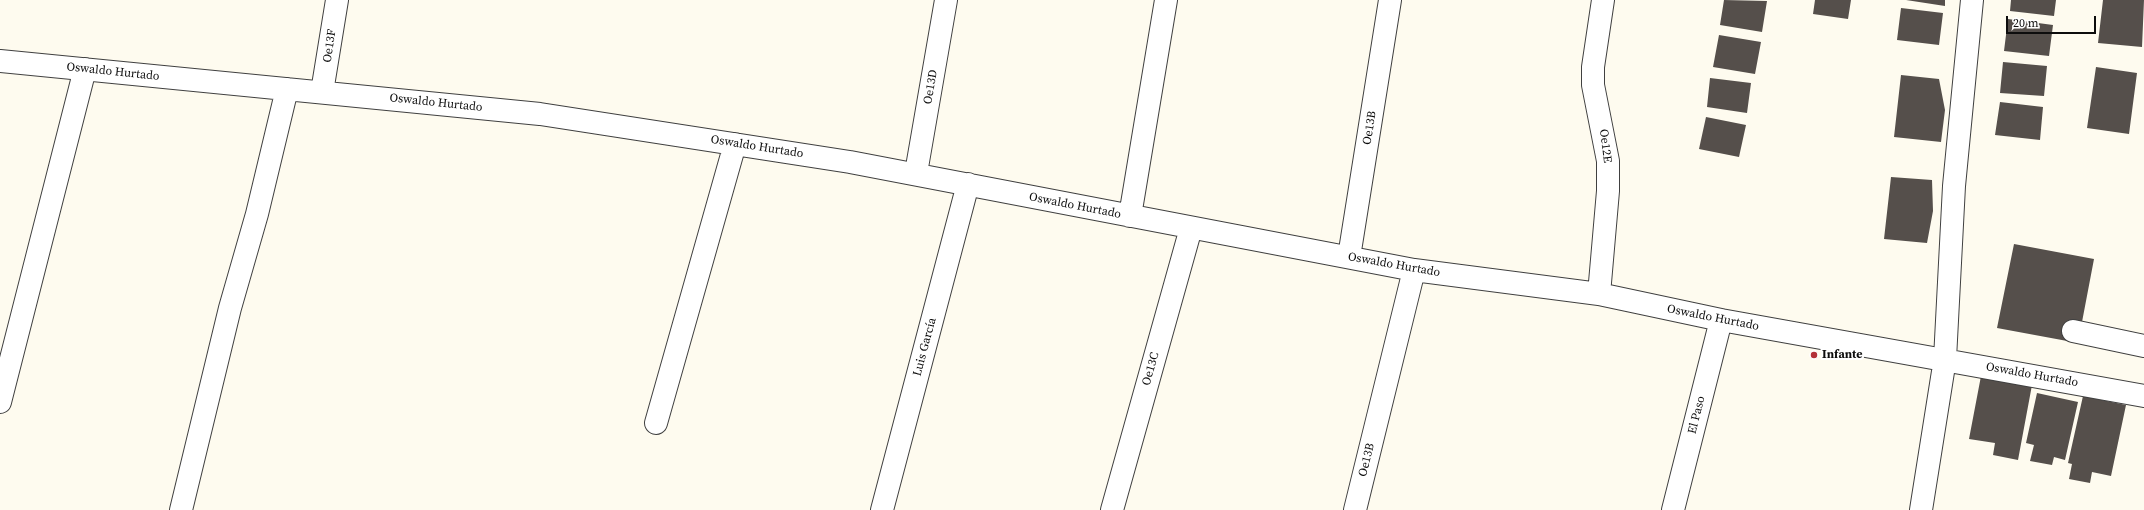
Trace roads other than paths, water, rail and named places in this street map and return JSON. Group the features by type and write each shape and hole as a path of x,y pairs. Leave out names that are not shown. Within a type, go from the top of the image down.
{"street":[{"name":"Oe13F","path":"322,92 337,0"},
{"name":"Oe13D","path":"916,173 946,0"},
{"path":"1130,216 1166,0"},
{"name":"Oe13B","path":"1349,257 1390,0"},
{"name":"Oe12E","path":"1599,294 1608,191 1608,161 1593,85 1593,67 1603,0"},
{"path":"1921,510 1946,359 1954,186 1972,0"},
{"name":"Oswaldo Hurtado","path":"0,61 540,114 735,144 916,173 1191,228 1414,270 1599,294 1721,320 1946,359 2144,396"},
{"path":"0,402 85,69"},
{"path":"181,510 230,308 257,214 287,89"},
{"path":"656,423 735,144"},
{"name":"Luis García","path":"882,510 968,184"},
{"name":"Oe13C","path":"1112,510 1191,228"},
{"name":"Oe13B","path":"1355,510 1414,270"},
{"name":"El Paso","path":"1673,510 1721,320"},
{"path":"2073,331 2144,346"}],"place":[{"name":"Infante","path":"1814,355"}]}
